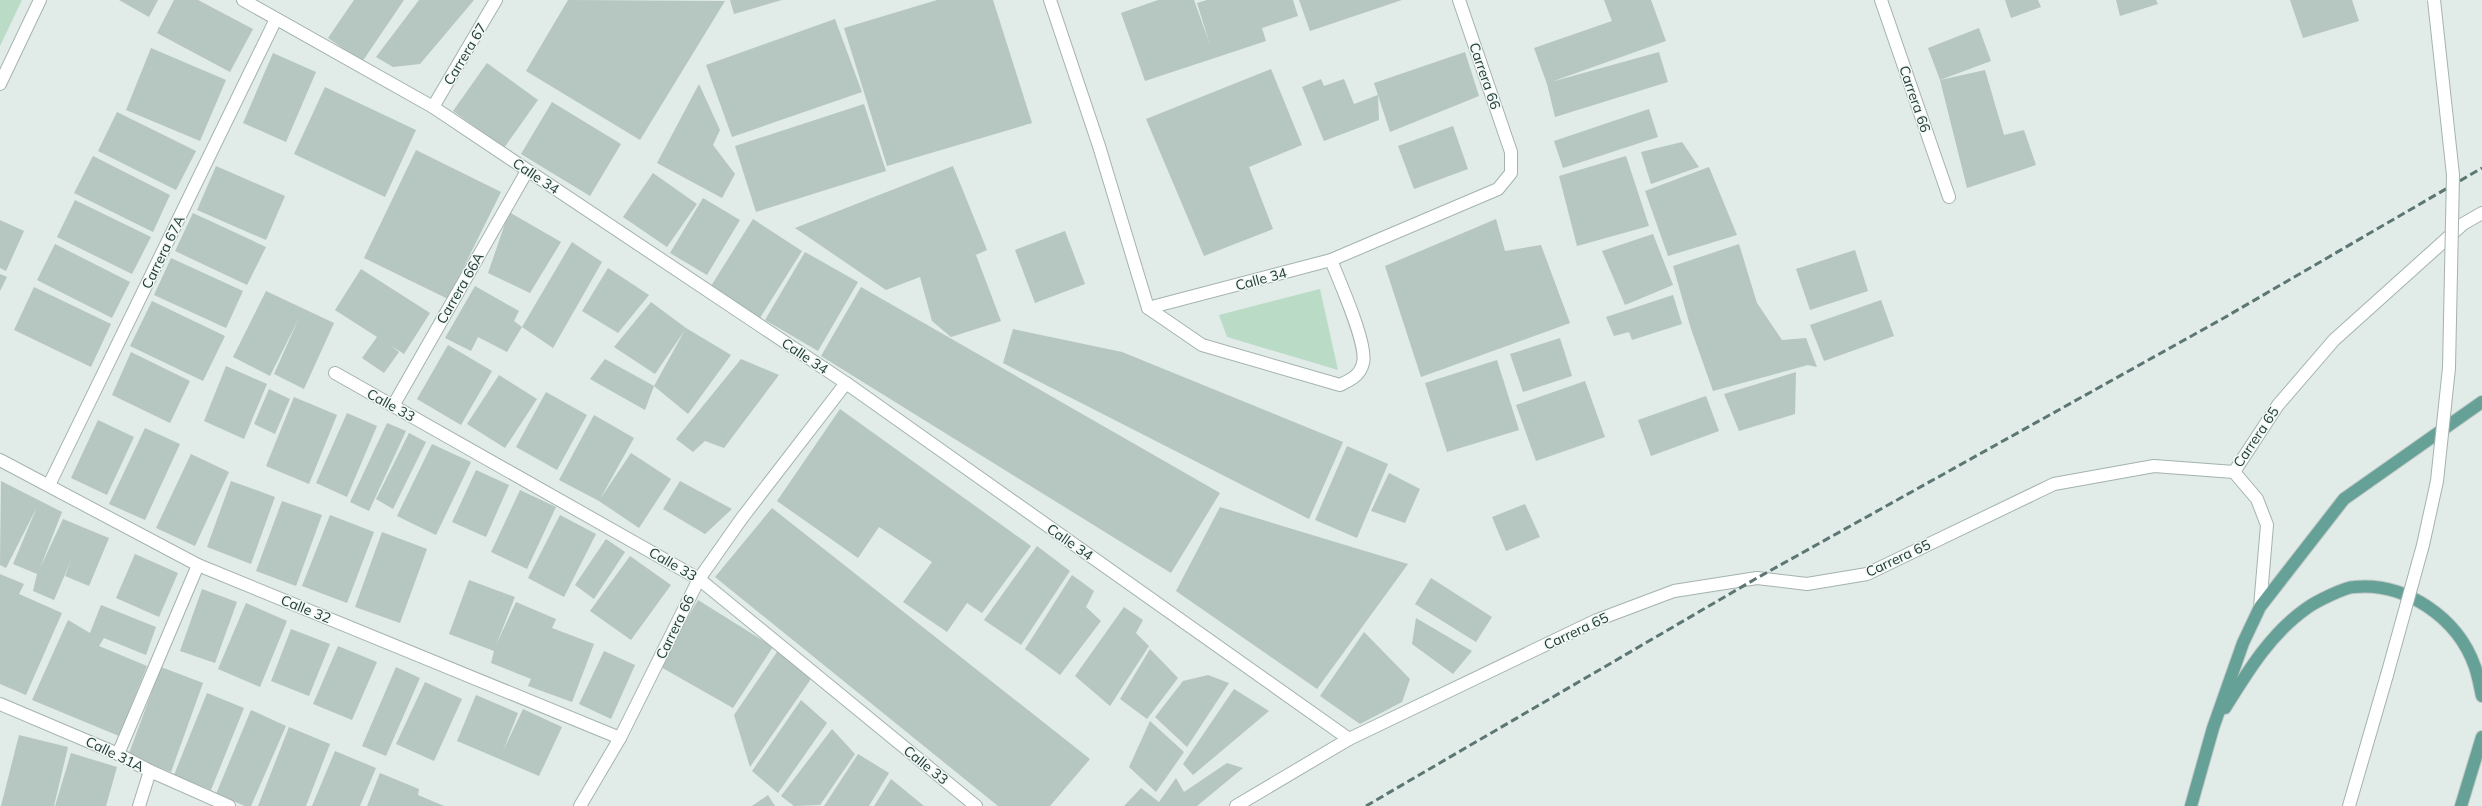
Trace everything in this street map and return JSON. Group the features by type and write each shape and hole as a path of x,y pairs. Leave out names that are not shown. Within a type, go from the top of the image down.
{"main road":[{"path":"2190,806 2213,728 2243,643 2260,607 2344,499 2482,402"},
{"path":"2213,728 2253,664 2280,630 2308,607 2354,586 2401,591 2438,613 2461,640 2475,666 2482,696"},
{"path":"2461,806 2482,737"}],"street":[{"path":"0,84 40,0"},
{"name":"Calle 34","path":"243,0 433,107 846,383 1349,739"},
{"name":"Carrera 67","path":"433,107 496,0"},
{"path":"1050,0 1099,146 1148,308 1202,345 1340,384 1355,378 1364,363 1363,346 1331,260"},
{"name":"Carrera 66","path":"1459,0 1511,152"},
{"name":"Carrera 66","path":"1881,0 1949,197"},
{"path":"2349,806 2423,545 2437,481 2449,368 2453,174 2434,0"},
{"name":"Carrera 67A","path":"49,485 276,19"},
{"name":"Calle 34","path":"1148,308 1331,260 1498,189 1511,173 1511,152"},
{"name":"Carrera 66A","path":"393,406 527,171"},
{"name":"Carrera 65","path":"1236,806 1349,739 1597,620 1674,591 1757,578 1807,584 1866,574 2054,484 2154,466 2234,472 2278,404 2334,340 2464,224 2482,213"},
{"name":"Calle 33","path":"335,373 699,579 976,806"},
{"name":"Carrera 66","path":"580,806 620,738 699,579 742,518 846,383"},
{"name":"Calle 32","path":"0,460 198,565 620,738"},
{"path":"2234,472 2257,499 2267,525 2260,607"},
{"path":"118,754 198,565"},
{"name":"Calle 31A","path":"0,704 118,754 150,772 229,806"},
{"path":"139,806 150,772"}],"green space":[{"path":"0,0 22,0 0,46"},
{"path":"1320,289 1338,370 1227,337 1219,315"}],"building":[{"path":"119,0 158,0 149,17"},
{"path":"174,0 198,0 253,29 230,72 157,33"},
{"path":"354,0 404,0 362,62 328,38"},
{"path":"419,0 474,0 420,64 393,67 376,57"},
{"path":"568,0 725,1 640,140 526,71"},
{"path":"730,0 782,0 734,14"},
{"path":"937,0 993,0 1032,123 887,166 844,28"},
{"path":"1158,0 1194,0 1210,45 1197,3 1207,0 1293,0 1298,16 1262,28 1266,41 1145,81 1121,13"},
{"path":"1299,0 1402,0 1310,31"},
{"path":"1604,0 1651,0 1666,41 1551,82 1659,52 1668,82 1555,117 1547,84 1534,48 1612,21"},
{"path":"2005,0 2038,0 2041,7 2011,18"},
{"path":"2116,0 2156,0 2158,4 2120,16"},
{"path":"2290,0 2352,0 2359,21 2303,38"},
{"path":"835,19 862,92 732,137 706,65"},
{"path":"1979,28 1991,61 1940,80 1928,48"},
{"path":"151,48 226,80 200,141 126,110"},
{"path":"1465,52 1479,96 1390,132 1374,83"},
{"path":"273,53 316,72 286,142 243,123"},
{"path":"487,63 538,100 504,148 453,111"},
{"path":"1271,69 1302,145 1249,167 1273,229 1204,256 1146,119"},
{"path":"1985,70 2004,135 2024,130 2036,165 1967,188 1940,80"},
{"path":"1321,79 1324,86 1344,79 1354,104 1378,95 1379,120 1324,141 1302,87"},
{"path":"699,84 720,130 713,145 735,174 722,198 657,163"},
{"path":"325,87 416,130 385,197 294,154"},
{"path":"552,102 621,144 590,196 521,154"},
{"path":"864,104 886,171 756,212 735,146"},
{"path":"1649,109 1658,137 1563,168 1554,141"},
{"path":"117,112 196,151 176,190 98,151"},
{"path":"1453,126 1468,169 1414,189 1398,146"},
{"path":"1682,142 1699,167 1651,184 1641,152"},
{"path":"416,150 501,192 448,299 364,258"},
{"path":"93,156 170,195 153,232 74,193"},
{"path":"1626,156 1649,226 1577,246 1559,176"},
{"path":"216,166 285,196 266,240 197,210"},
{"path":"953,166 987,250 971,257 976,255 1001,321 951,337 932,321 920,277 886,290 795,228"},
{"path":"1709,167 1737,235 1668,256 1645,191"},
{"path":"653,173 697,204 667,247 623,217"},
{"path":"703,198 740,220 707,275 670,253"},
{"path":"75,200 151,237 132,274 57,237"},
{"path":"509,212 561,242 530,293 488,273"},
{"path":"193,213 266,247 247,285 175,251"},
{"path":"753,219 802,251 760,318 711,286"},
{"path":"1496,219 1505,251 1541,245 1570,323 1421,377 1385,266"},
{"path":"0,220 24,231 6,271 0,268"},
{"path":"1065,231 1085,284 1035,303 1015,250"},
{"path":"1653,234 1673,285 1625,305 1602,251"},
{"path":"572,242 602,262 553,348 522,327"},
{"path":"55,244 130,282 112,318 37,280"},
{"path":"1739,244 1757,303 1782,340 1806,338 1817,367 1808,365 1713,391 1691,329 1673,266"},
{"path":"1855,250 1868,291 1810,310 1796,269"},
{"path":"805,252 858,282 818,351 765,320"},
{"path":"171,258 243,291 226,328 154,295"},
{"path":"608,268 649,295 618,333 582,311"},
{"path":"361,269 430,313 404,354 390,345 399,352 384,373 362,358 377,337 335,310"},
{"path":"0,274 7,277 0,291"},
{"path":"475,286 519,311 514,321 522,327 507,352 478,337 471,351 445,338"},
{"path":"34,287 111,324 91,367 14,330"},
{"path":"861,287 1220,493 1171,573 821,356"},
{"path":"266,291 334,323 304,389 274,374 299,318 270,376 233,357"},
{"path":"1673,295 1682,324 1632,340 1629,332 1614,336 1606,317"},
{"path":"1881,300 1894,336 1824,361 1810,325"},
{"path":"152,301 225,336 203,381 130,346"},
{"path":"651,302 686,328 731,355 688,414 654,386 685,330 655,374 614,347"},
{"path":"1013,329 1122,352 1343,442 1309,519 1003,363"},
{"path":"1560,338 1572,376 1523,392 1510,354"},
{"path":"448,345 492,371 461,425 417,399"},
{"path":"131,352 190,381 170,423 112,395"},
{"path":"605,359 654,386 645,410 590,379"},
{"path":"741,359 779,375 724,448 705,441 693,452 676,439"},
{"path":"1497,360 1519,430 1447,452 1425,383"},
{"path":"226,366 267,384 244,439 204,421"},
{"path":"1796,372 1795,414 1739,431 1724,394"},
{"path":"499,375 537,399 505,448 467,424"},
{"path":"1585,381 1605,437 1536,461 1516,405"},
{"path":"269,389 290,399 275,434 254,424"},
{"path":"546,392 587,415 557,470 516,447"},
{"path":"1706,396 1719,431 1651,456 1638,420"},
{"path":"294,397 337,415 309,484 266,466"},
{"path":"840,409 1031,546 982,613 967,603 947,632 903,602 932,562 879,527 858,558 777,501"},
{"path":"347,413 377,426 347,497 316,483"},
{"path":"594,415 634,438 600,499 631,453 671,479 639,528 599,501 559,480"},
{"path":"98,420 134,437 107,495 71,478"},
{"path":"387,423 406,431 369,511 350,502"},
{"path":"145,428 180,444 145,520 109,504"},
{"path":"409,433 426,442 393,509 376,499"},
{"path":"432,444 471,462 436,535 397,516"},
{"path":"1347,446 1388,464 1357,538 1315,520"},
{"path":"191,454 229,472 195,546 156,528"},
{"path":"476,470 509,485 486,537 452,522"},
{"path":"1389,473 1420,489 1405,523 1371,511"},
{"path":"1,481 62,512 40,568 63,519 109,538 89,586 65,576 72,558 54,600 33,591 37,574 13,564 37,507 6,568 0,565"},
{"path":"231,481 275,497 251,564 207,547"},
{"path":"680,481 732,509 705,534 663,509"},
{"path":"520,490 556,507 527,569 491,552"},
{"path":"282,501 322,515 296,586 256,571"},
{"path":"1525,504 1540,537 1506,551 1492,517"},
{"path":"1220,507 1408,564 1317,689 1176,591"},
{"path":"772,508 1090,759 1050,806 998,806 715,577"},
{"path":"330,515 374,532 347,603 302,586"},
{"path":"560,515 596,534 564,597 528,578"},
{"path":"382,532 427,549 400,623 355,607"},
{"path":"606,539 625,552 594,599 575,585"},
{"path":"1037,546 1070,571 1021,645 984,620"},
{"path":"135,554 178,573 159,617 116,598"},
{"path":"630,556 671,585 631,640 590,611"},
{"path":"0,574 24,584 19,594 62,613 26,695 0,684"},
{"path":"1072,575 1094,591 1086,607 1101,621 1060,675 1025,649"},
{"path":"1431,578 1492,617 1476,642 1415,604"},
{"path":"469,580 515,597 496,645 516,602 556,619 552,628 594,644 572,702 528,686 531,679 491,663 494,651 449,634"},
{"path":"202,589 237,602 215,663 180,651"},
{"path":"698,600 773,647 733,708 659,666"},
{"path":"246,603 287,621 260,687 218,669"},
{"path":"101,605 156,627 146,655 104,638 99,646 147,666 119,736 32,700 68,620 90,633"},
{"path":"1124,607 1143,620 1136,633 1149,646 1110,706 1075,676"},
{"path":"1416,618 1472,651 1453,674 1412,644"},
{"path":"291,629 330,644 309,696 271,681"},
{"path":"1364,632 1410,679 1402,702 1360,724 1320,696"},
{"path":"338,646 377,662 352,720 313,704"},
{"path":"779,649 813,676 750,767 734,715"},
{"path":"1150,649 1178,678 1147,719 1120,699"},
{"path":"604,651 635,665 611,719 579,704"},
{"path":"161,667 203,683 171,772 128,756"},
{"path":"396,667 420,678 386,756 362,746"},
{"path":"1208,675 1229,683 1187,747 1155,717 1183,681"},
{"path":"425,682 462,699 434,761 396,744"},
{"path":"1234,689 1269,711 1193,775 1183,764"},
{"path":"207,693 244,708 211,790 174,775"},
{"path":"476,695 518,713 503,751 523,709 562,727 539,776 457,741"},
{"path":"801,700 827,723 778,793 752,771"},
{"path":"251,710 286,726 251,806 245,806 216,794"},
{"path":"1150,721 1184,752 1156,792 1129,767"},
{"path":"289,727 330,744 306,806 258,806"},
{"path":"832,729 855,754 820,805 794,806 781,796"},
{"path":"19,735 68,747 54,806 1,806"},
{"path":"335,751 376,768 360,806 312,806"},
{"path":"71,753 117,767 106,806 55,806"},
{"path":"858,754 889,773 869,806 824,806"},
{"path":"1227,763 1243,768 1197,806 1124,806 1141,788 1159,802 1176,778 1184,792"},
{"path":"380,773 419,789 418,795 444,806 367,806"},
{"path":"891,779 924,806 874,806"},
{"path":"768,795 775,806 752,806"}],"railway":[{"path":"1366,806 1757,578 2222,319 2482,168"}]}
